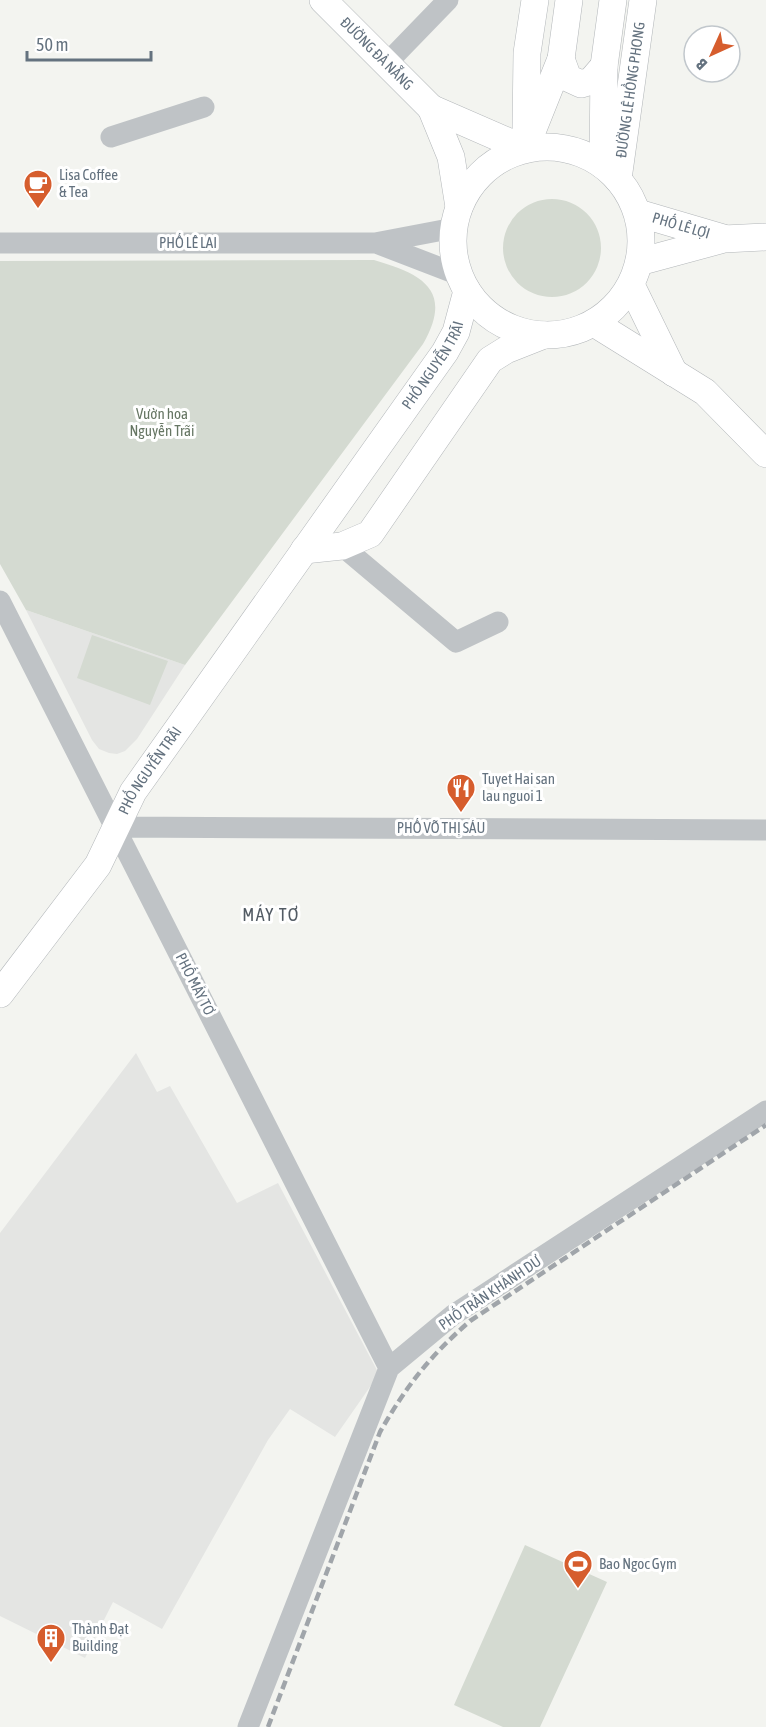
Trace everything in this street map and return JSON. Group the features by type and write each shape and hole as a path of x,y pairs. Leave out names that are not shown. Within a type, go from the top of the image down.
{"main road":[{"name":"ĐƯỜNG ĐÀ NẴNG","path":"323,0 430,108 525,149"},
{"path":"525,149 527,53 535,0"},
{"path":"525,149 561,59 569,0"},
{"name":"ĐƯỜNG LÊ HỒNG PHONG","path":"610,172 604,66 613,0"},
{"name":"ĐƯỜNG LÊ HỒNG PHONG","path":"610,172 643,0"},
{"path":"561,59 568,78 581,84 591,81 604,66"},
{"name":"ĐƯỜNG ĐÀ NẴNG","path":"430,108 451,157 456,218"},
{"path":"304,550 342,546 370,534 490,360 506,350 544,336 570,333 594,323 615,307 635,274 642,238 638,213 610,172 585,155 566,148 546,146 525,149 497,161 474,181 456,218 453,252 463,283 482,309 500,323 521,332 544,336"},
{"name":"PHỐ LÊ LỢI","path":"638,213 724,239"},
{"name":"PHỐ LÊ LỢI","path":"635,274 724,239 766,237"},
{"path":"635,274 674,374"},
{"name":"PHỐ NGUYỄN TRÃI","path":"0,994 98,865 133,792 445,352 456,332 463,283"},
{"path":"594,323 705,392 766,454"}],"street":[{"path":"386,64 448,0"},
{"path":"111,137 204,107"},
{"name":"PHỐ LÊ LAI","path":"0,243 375,243 456,218"},
{"name":"PHỐ LÊ LAI","path":"375,243 463,283"},
{"path":"342,546 456,642 498,622"},
{"name":"PHỐ MÁY TƠ","path":"0,601 389,1368"},
{"name":"PHỐ VÕ THỊ SÁU","path":"116,827 766,830"},
{"name":"PHỐ TRẦN KHÁNH DƯ","path":"248,1727 389,1368 453,1315 766,1111"}],"shaded area":[{"path":"26,610 185,665 137,739 125,751 117,754 109,753 99,749 92,740"},
{"path":"136,1053 157,1092 170,1086 237,1203 278,1183 379,1374 335,1437 290,1409 268,1440 162,1629 113,1602 85,1658 0,1616 0,1233"}],"green space":[{"path":"552,199 571,203 587,213 597,229 601,248 597,267 587,283 571,293 552,297 533,293 517,283 507,267 503,248 507,229 517,213 533,203"},
{"name":"Vườn hoa Nguyễn Trãi","path":"374,260 406,271 419,278 428,287 434,297 435,310 432,325 423,344 185,665 26,610 0,564 0,261"},
{"path":"92,635 168,661 150,705 77,678"},
{"path":"525,1545 607,1582 540,1727 503,1727 454,1705"}],"railway":[{"path":"268,1727 380,1432 420,1372 470,1321 766,1125"}],"place":[{"name":"Lisa Coffee & Tea","path":"38,210"},
{"name":"Tuyet Hai san lau nguoi 1","path":"461,814"},
{"name":"Bao Ngoc Gym","path":"578,1590"},
{"name":"Thành Đạt Building","path":"51,1664"}],"district":[{"name":"MÁY TƠ","path":"271,915"}]}
